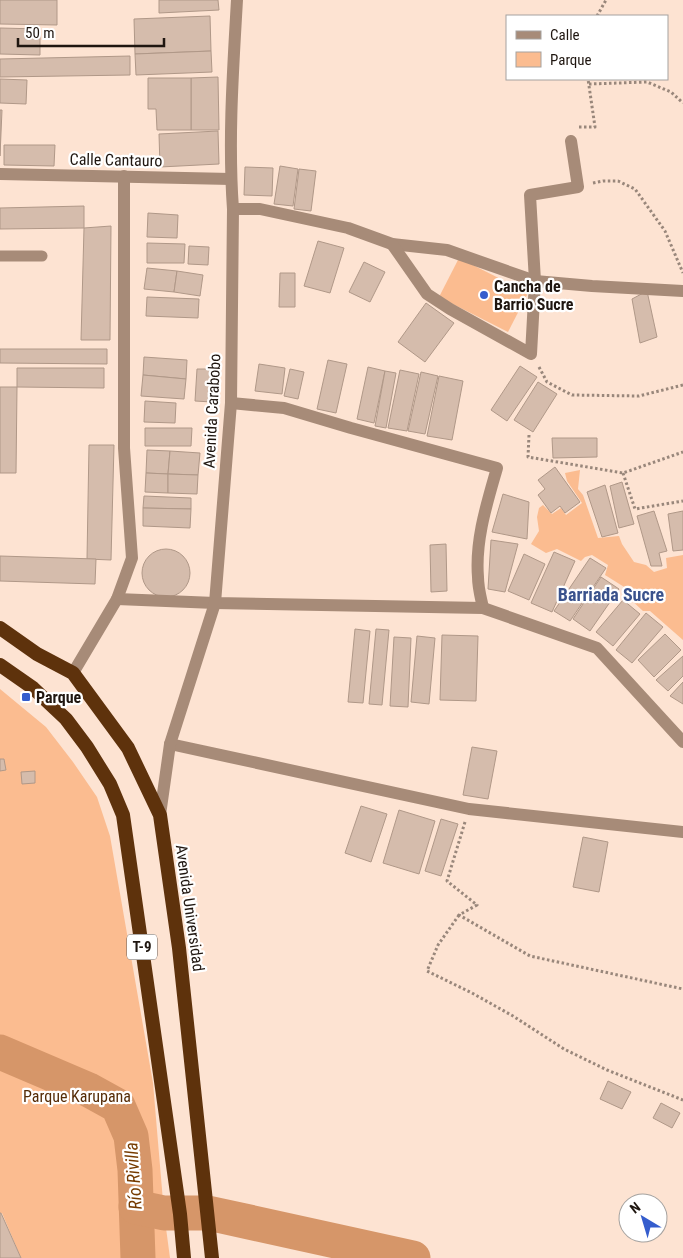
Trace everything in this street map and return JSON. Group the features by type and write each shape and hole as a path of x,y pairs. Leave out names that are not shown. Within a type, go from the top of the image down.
{"highway":[{"name":"Avenida Universidad","path":"0,628 37,654 72,673 128,748 160,815 179,948 212,1258"},
{"name":"T-9","path":"0,665 33,688 66,719 87,747 110,784 123,815 180,1214 184,1258"}],"street":[{"name":"Avenida Carabobo","path":"160,815 170,744 215,603 231,403 232,102 237,0"},
{"path":"392,244 426,294 531,354 535,281 530,195 578,187 571,141"},
{"name":"Calle Cantauro","path":"0,174 231,179"},
{"path":"72,673 117,599 132,558 124,448 124,176"},
{"path":"233,210 260,209 348,228 392,244 447,250 535,281 683,291"},
{"path":"231,403 284,408 497,468 479,540 478,578 483,608"},
{"path":"117,599 215,603 483,608 597,648 683,742"},
{"path":"170,744 469,810 683,832"}],"lane":[{"path":"0,256 42,256"}],"path":[{"path":"598,15 606,0"},
{"path":"571,141 570,127 595,127 588,80"},
{"path":"589,84 646,82 670,92 683,103"},
{"path":"578,187 603,181 618,181 635,189 665,231 683,273"},
{"path":"531,354 547,382 572,395 639,396 683,385"},
{"path":"529,435 528,457 623,473 683,452"},
{"path":"623,473 635,510 683,501"},
{"path":"469,810 447,882 477,904 459,915 438,945 427,971 472,993 572,1053 607,1070 683,1100"},
{"path":"459,915 530,956 683,989"}],"green space":[{"name":"Cancha de Barrio Sucre","path":"459,258 528,293 508,332 439,297"},
{"path":"580,470 578,489 583,495 598,538 619,536 634,562 646,565 654,572 667,568 666,558 683,555 683,640 650,611 643,611 628,597 629,590 605,575 608,565 592,555 585,557 581,561 557,549 546,553 531,544 539,531 537,517 539,508 543,505 552,514 561,508 566,515 582,503 567,481 565,473"},
{"name":"Parque Karupana","path":"0,689 46,727 73,762 97,797 110,836 153,1083 164,1213 170,1258 21,1258 2,1213 0,1213"}],"building":[{"path":"0,0 57,0 57,25 0,24"},
{"path":"159,0 218,0 219,10 159,13"},
{"path":"210,16 211,51 135,54 134,19"},
{"path":"0,28 40,29 40,55 0,54"},
{"path":"211,51 212,72 136,75 135,54"},
{"path":"130,56 130,75 0,77 0,59"},
{"path":"218,77 219,130 191,130 191,78"},
{"path":"148,78 191,78 191,130 157,130 156,109 148,109"},
{"path":"0,79 27,80 26,104 0,103"},
{"path":"0,110 2,110 0,156"},
{"path":"218,131 219,164 160,167 159,134"},
{"path":"4,145 55,145 54,166 4,165"},
{"path":"280,166 298,169 293,206 274,204"},
{"path":"245,167 273,168 272,196 244,195"},
{"path":"299,169 316,171 311,211 294,209"},
{"path":"84,206 84,228 0,229 0,208"},
{"path":"148,213 178,215 177,238 147,237"},
{"path":"111,226 110,340 81,340 84,228"},
{"path":"318,241 344,248 330,293 304,286"},
{"path":"147,243 185,244 184,263 147,263"},
{"path":"189,246 209,247 208,265 188,264"},
{"path":"364,262 385,272 370,302 349,292"},
{"path":"147,268 177,271 174,292 144,289"},
{"path":"177,271 203,275 200,296 174,292"},
{"path":"280,273 295,273 295,307 279,307"},
{"path":"647,291 657,337 640,343 632,299"},
{"path":"147,297 199,299 198,318 146,316"},
{"path":"426,303 454,323 425,362 398,342"},
{"path":"0,349 107,349 107,364 0,363"},
{"path":"144,357 187,360 186,379 143,375"},
{"path":"328,360 347,364 336,413 317,409"},
{"path":"259,364 285,368 282,394 255,391"},
{"path":"520,366 537,377 507,421 491,410"},
{"path":"368,367 385,371 374,423 357,419"},
{"path":"17,368 104,368 104,388 17,387"},
{"path":"197,369 214,369 212,402 195,401"},
{"path":"290,369 304,372 298,399 284,396"},
{"path":"400,370 419,374 407,431 388,428"},
{"path":"385,371 396,373 386,428 375,426"},
{"path":"421,372 438,376 425,434 408,431"},
{"path":"143,375 186,379 184,399 141,396"},
{"path":"439,376 463,381 452,440 427,436"},
{"path":"538,382 557,394 533,432 514,420"},
{"path":"0,387 17,387 16,473 0,473"},
{"path":"145,401 176,403 175,423 144,422"},
{"path":"145,428 192,428 191,446 145,446"},
{"path":"552,438 597,438 597,457 553,458"},
{"path":"89,445 114,445 111,560 87,559"},
{"path":"147,450 170,451 168,474 146,473"},
{"path":"170,451 200,453 198,475 168,474"},
{"path":"555,467 580,502 565,513 560,506 551,513 538,495 545,489 538,480"},
{"path":"146,473 168,474 168,493 145,492"},
{"path":"168,474 198,475 197,494 168,493"},
{"path":"622,482 634,524 619,528 610,486"},
{"path":"605,485 618,533 602,537 587,492"},
{"path":"503,494 529,502 527,539 492,532"},
{"path":"144,496 191,498 191,509 143,508"},
{"path":"143,508 191,509 190,528 143,526"},
{"path":"654,511 667,551 659,553 662,566 651,566 637,516"},
{"path":"683,511 683,550 673,551 668,514"},
{"path":"491,540 518,544 505,592 488,589"},
{"path":"446,544 447,591 431,592 430,545"},
{"path":"166,549 175,551 183,556 188,564 190,573 188,582 183,590 175,595 166,597 157,595 149,590 144,582 142,573 144,564 149,556 157,551"},
{"path":"554,552 575,561 552,612 531,603"},
{"path":"524,554 545,564 529,600 508,591"},
{"path":"0,556 96,559 95,584 0,581"},
{"path":"590,558 606,568 570,621 554,611"},
{"path":"601,577 619,589 590,631 573,619"},
{"path":"623,600 640,614 613,646 596,632"},
{"path":"646,613 663,627 632,663 616,650"},
{"path":"355,629 370,631 363,703 348,702"},
{"path":"376,629 389,630 382,705 369,704"},
{"path":"665,634 681,650 654,677 638,660"},
{"path":"442,635 478,636 476,701 440,700"},
{"path":"417,636 435,638 429,704 411,702"},
{"path":"394,637 411,638 408,707 390,706"},
{"path":"683,656 683,676 668,691 656,680"},
{"path":"683,682 683,704 670,696"},
{"path":"472,747 497,751 488,799 463,795"},
{"path":"0,759 4,759 6,770 0,771"},
{"path":"35,771 35,783 22,784 21,772"},
{"path":"361,806 387,814 371,862 345,853"},
{"path":"399,810 435,821 419,874 383,863"},
{"path":"441,819 458,824 441,876 425,871"},
{"path":"583,837 608,842 599,892 573,887"},
{"path":"608,1081 631,1092 622,1109 600,1099"},
{"path":"661,1103 680,1113 672,1128 653,1118"},
{"path":"1,1213 21,1258 0,1258"}],"waterway":[{"name":"Río Rivilla","path":"0,1052 89,1090 118,1106 131,1136 135,1170 138,1258"},
{"path":"136,1207 164,1213 208,1213 413,1258"}],"place":[{"name":"Cancha de Barrio Sucre","path":"484,295"},
{"name":"Parque","path":"26,697"}],"district":[{"name":"Barriada Sucre","path":"611,594"}]}
